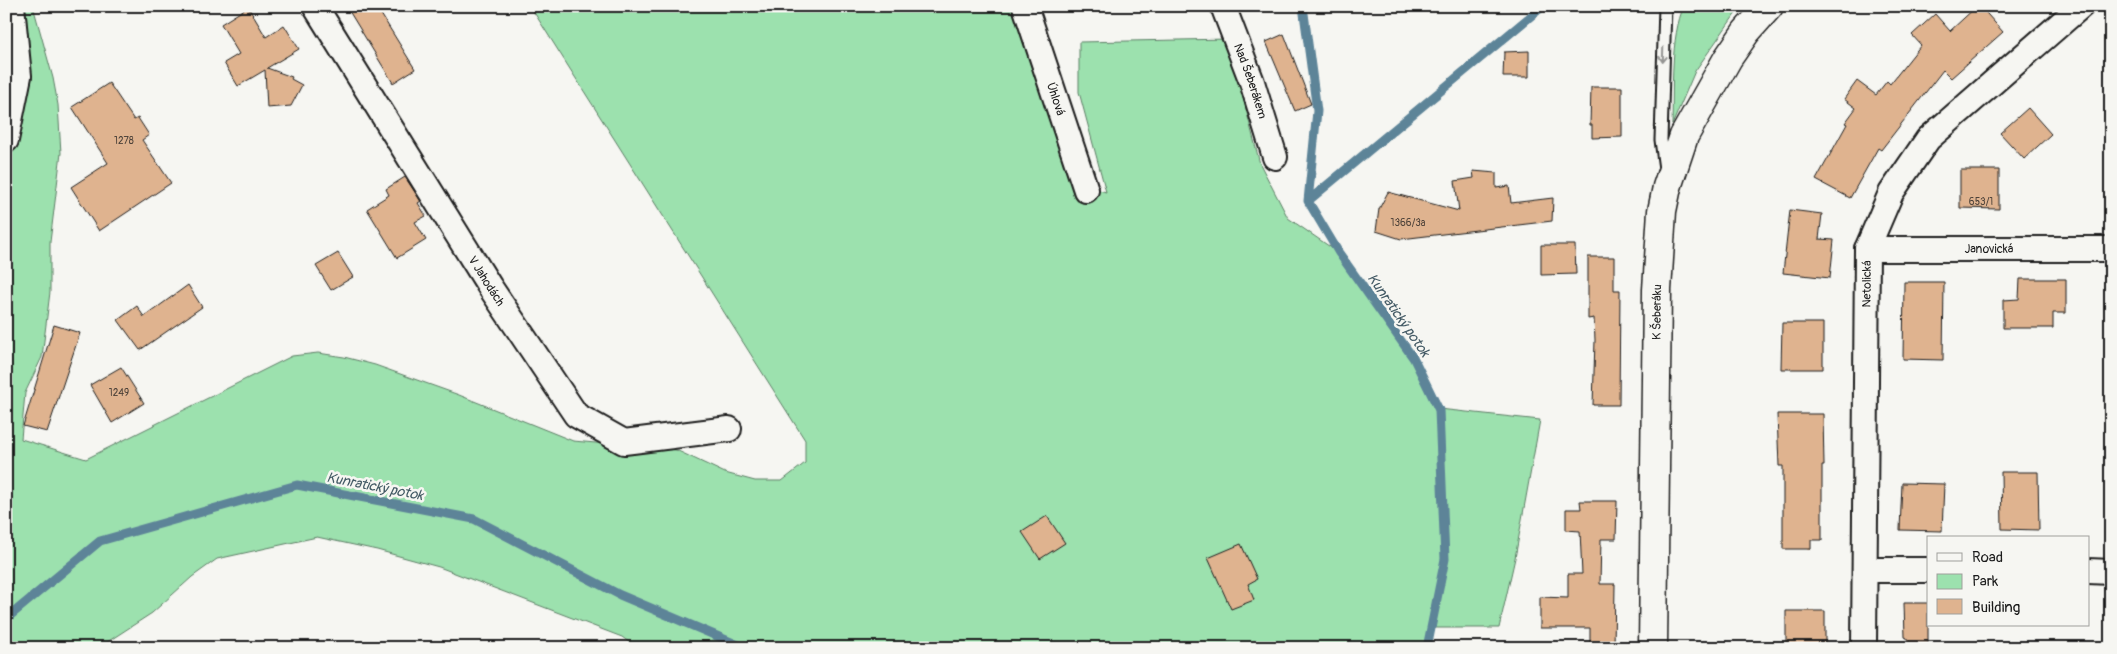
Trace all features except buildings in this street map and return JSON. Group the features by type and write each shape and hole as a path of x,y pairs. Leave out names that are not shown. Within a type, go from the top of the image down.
{"street":[{"path":"6,140 19,76 12,6"},
{"name":"V Jahodách","path":"315,6 490,287 576,414 624,442 729,429"},
{"name":"Úhlová","path":"1025,6 1086,190"},
{"name":"Nad Šeberákem","path":"1223,6 1252,82 1275,156"},
{"name":"K Šeberáku","path":"1653,648 1657,290 1662,211 1667,186 1684,136 1713,83 1746,32 1769,6"},
{"name":"Netolická","path":"1864,648 1867,249 1891,193 1928,139 2081,6"},
{"name":"Janovická","path":"1867,249 2111,249"},
{"path":"1866,570 1927,570"},
{"path":"2090,572 2111,572"}],"lane":[{"path":"1665,6 1661,140 1667,186"}],"green space":[{"path":"6,6 33,6 53,78 58,105 61,153 50,242 50,292 42,357 25,393 21,439 86,459 292,356 318,353 375,365 459,395 573,441 676,450 725,473 755,481 782,481 805,463 805,440 530,6 1017,6 1074,183 1106,192 1079,92 1079,42 1228,39 1260,164 1288,218 1339,253 1414,359 1439,409 1540,420 1515,558 1499,628 1431,628 1427,648 637,648 622,637 439,567 377,550 317,537 217,559 192,577 152,613 98,648 6,648"},
{"path":"1684,6 1741,6 1695,71 1672,125 1674,48 1676,33"}],"waterway":[{"name":"Kunratický potok","path":"1303,6 1317,111 1308,201 1339,253 1414,359 1439,410 1445,559 1427,648"},
{"path":"1308,201 1543,6"},
{"name":"Kunratický potok","path":"6,619 100,541 297,485 474,519 620,595 745,648"}]}
